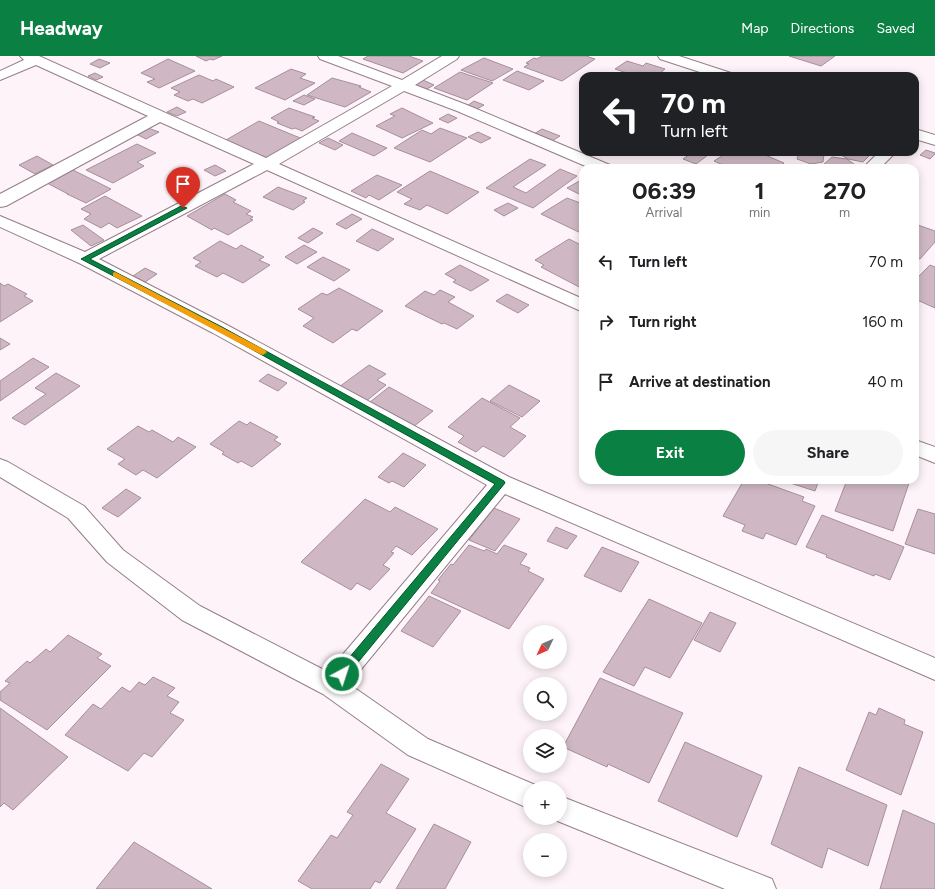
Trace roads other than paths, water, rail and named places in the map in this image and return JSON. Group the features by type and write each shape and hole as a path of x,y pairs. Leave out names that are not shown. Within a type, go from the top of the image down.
{"street":[{"path":"325,56 347,63 462,108 595,164"},
{"path":"85,259 268,164 452,56"},
{"path":"665,56 714,72"},
{"path":"0,76 31,58 579,304"},
{"path":"0,202 4,198 160,116"},
{"path":"919,135 935,140"},
{"path":"875,164 884,156"},
{"path":"0,221 85,259 226,332 501,483 935,669"},
{"path":"919,449 935,455"},
{"path":"0,467 76,512 115,556 191,613 332,686 418,748 523,793"},
{"path":"332,686 501,483"},
{"path":"567,812 760,889"}]}
